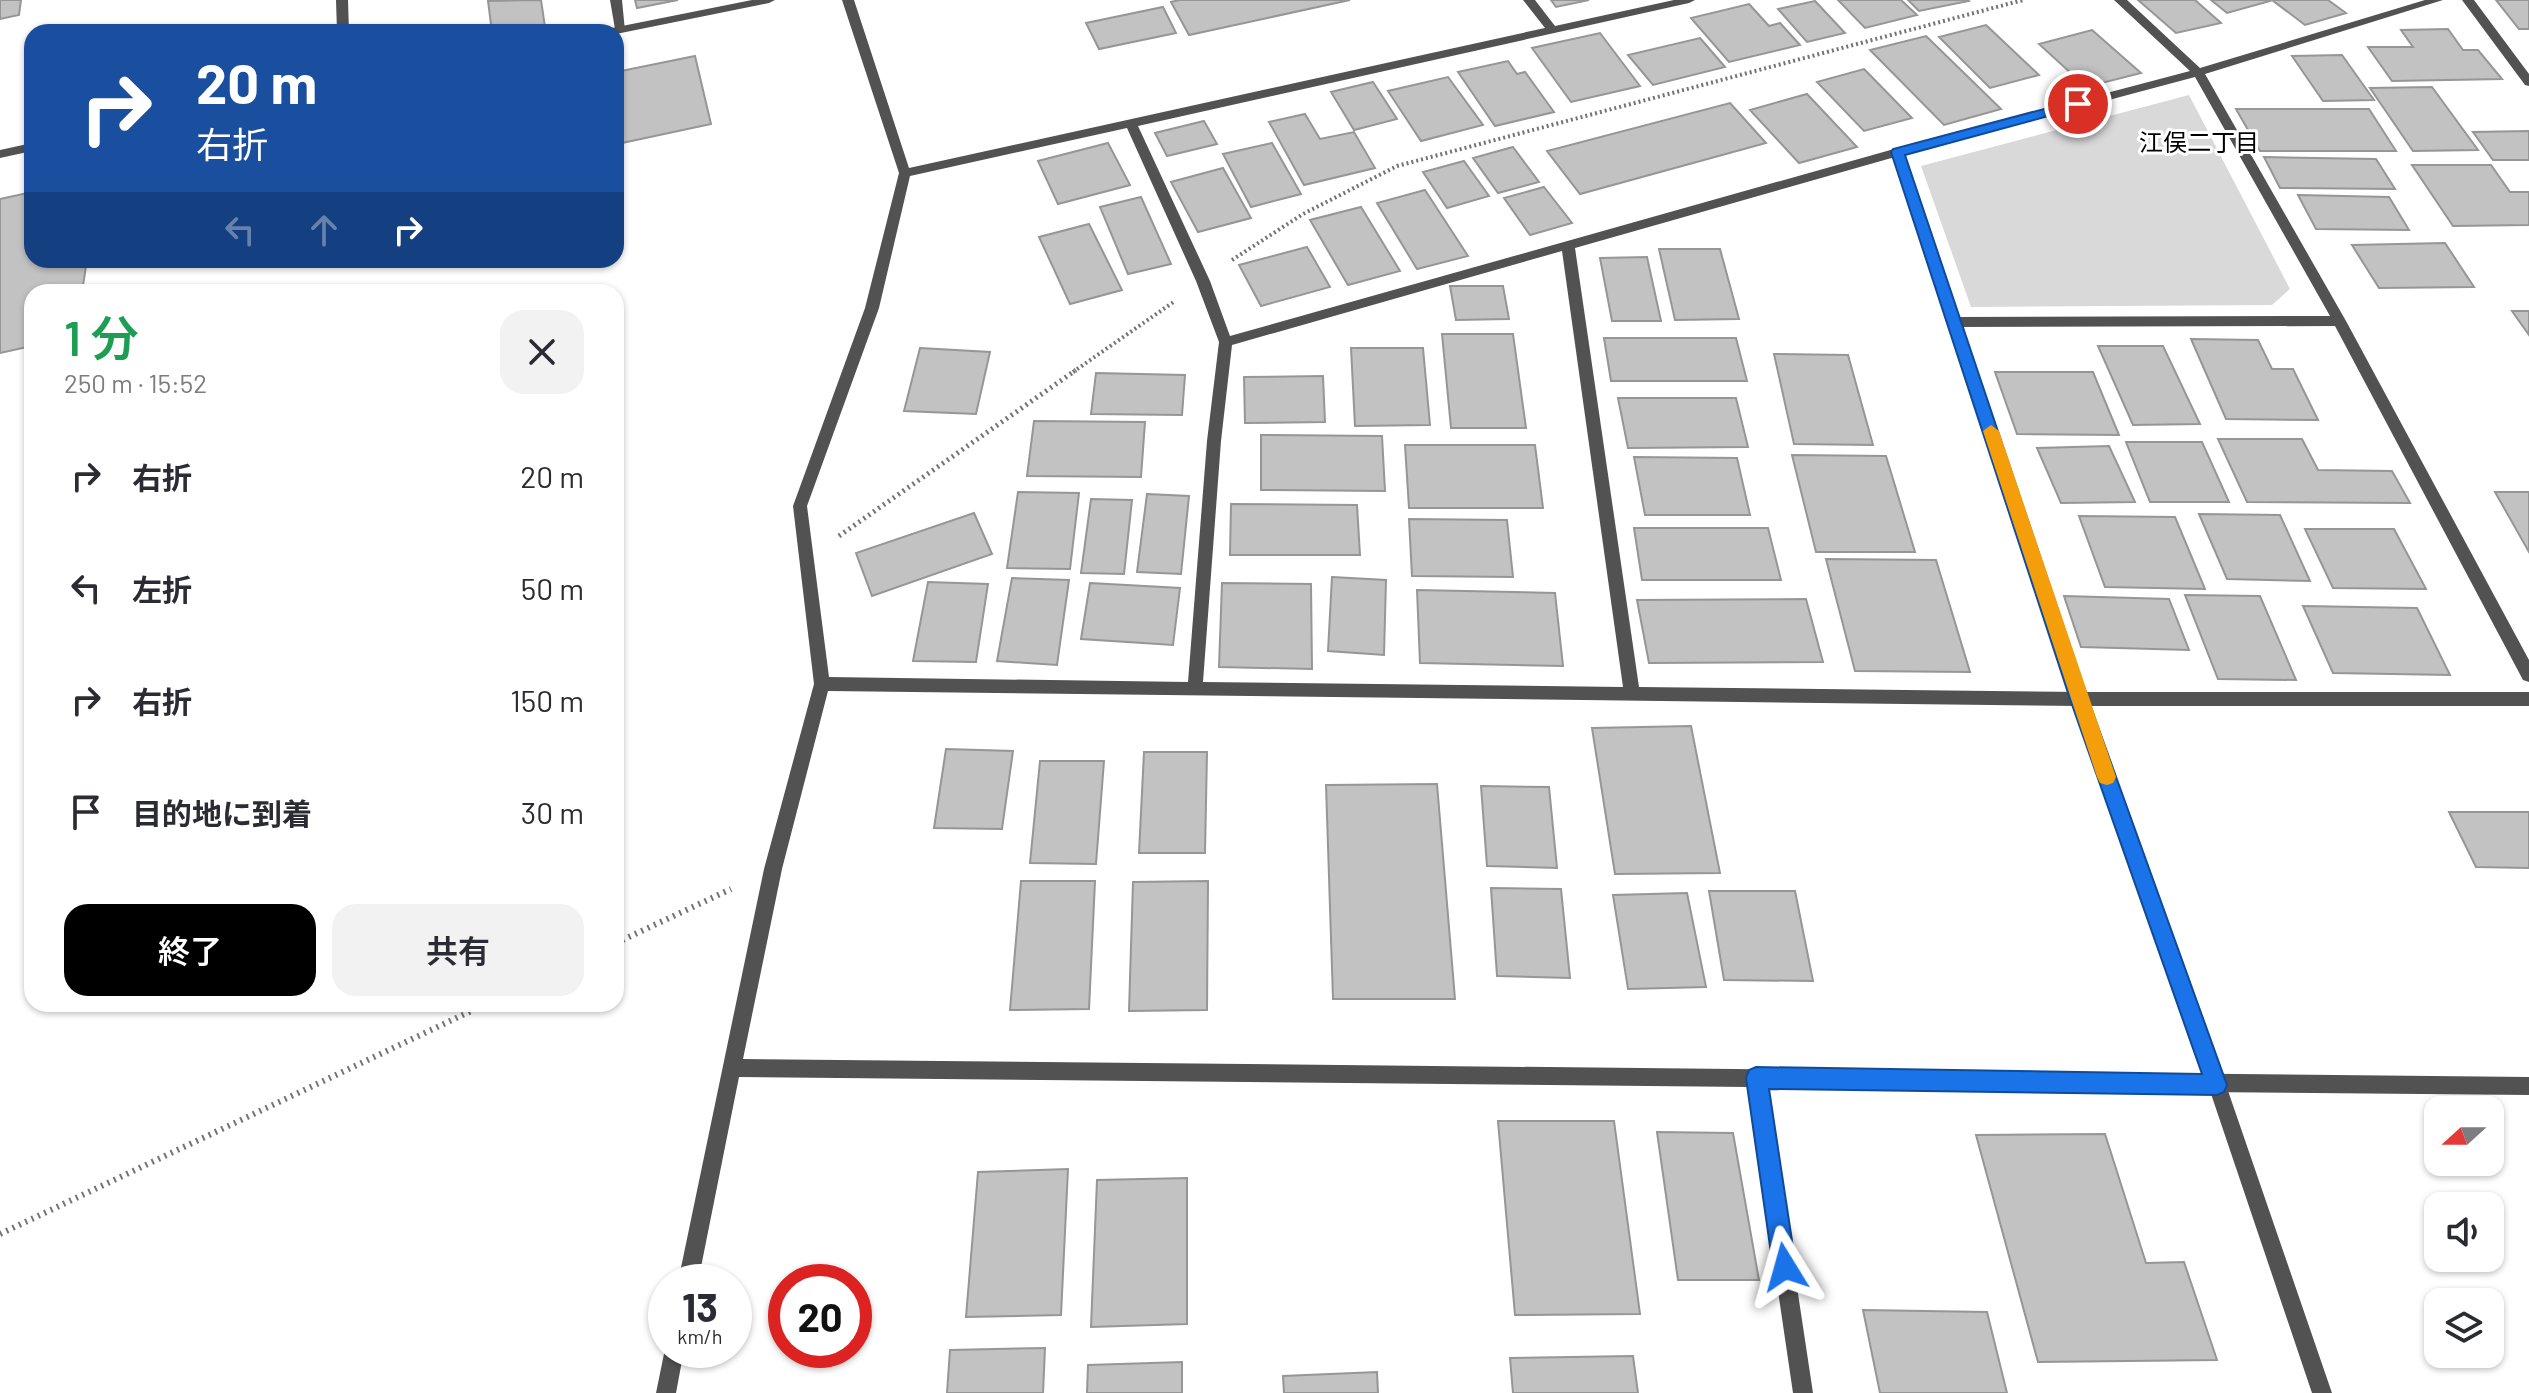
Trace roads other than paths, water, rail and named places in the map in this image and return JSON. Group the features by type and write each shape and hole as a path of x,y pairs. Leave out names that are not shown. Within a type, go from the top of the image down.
{"street":[{"path":"342,0 343,24"},
{"path":"616,0 620,24"},
{"path":"624,28 769,0"},
{"path":"692,1264 773,869 822,684 800,506 872,308 905,173 848,0"},
{"path":"1529,0 1552,30"},
{"path":"905,173 1689,0"},
{"path":"2120,0 2198,72 2339,321 2529,675"},
{"path":"1226,342 1898,152 2198,72 2437,0"},
{"path":"2468,0 2529,82"},
{"path":"1131,124 1203,281 1226,342 1214,441 1195,688"},
{"path":"0,154 24,149"},
{"path":"1898,152 2079,699 2217,1085 2322,1393"},
{"path":"1568,246 1632,695"},
{"path":"1954,322 2339,321"},
{"path":"822,684 2079,699 2529,699"},
{"path":"732,1068 2529,1086"},
{"path":"1756,1078 1803,1393"},
{"path":"666,1393 671,1368"}],"district":[{"name":"江俣二丁目","path":"2199,143"}]}
